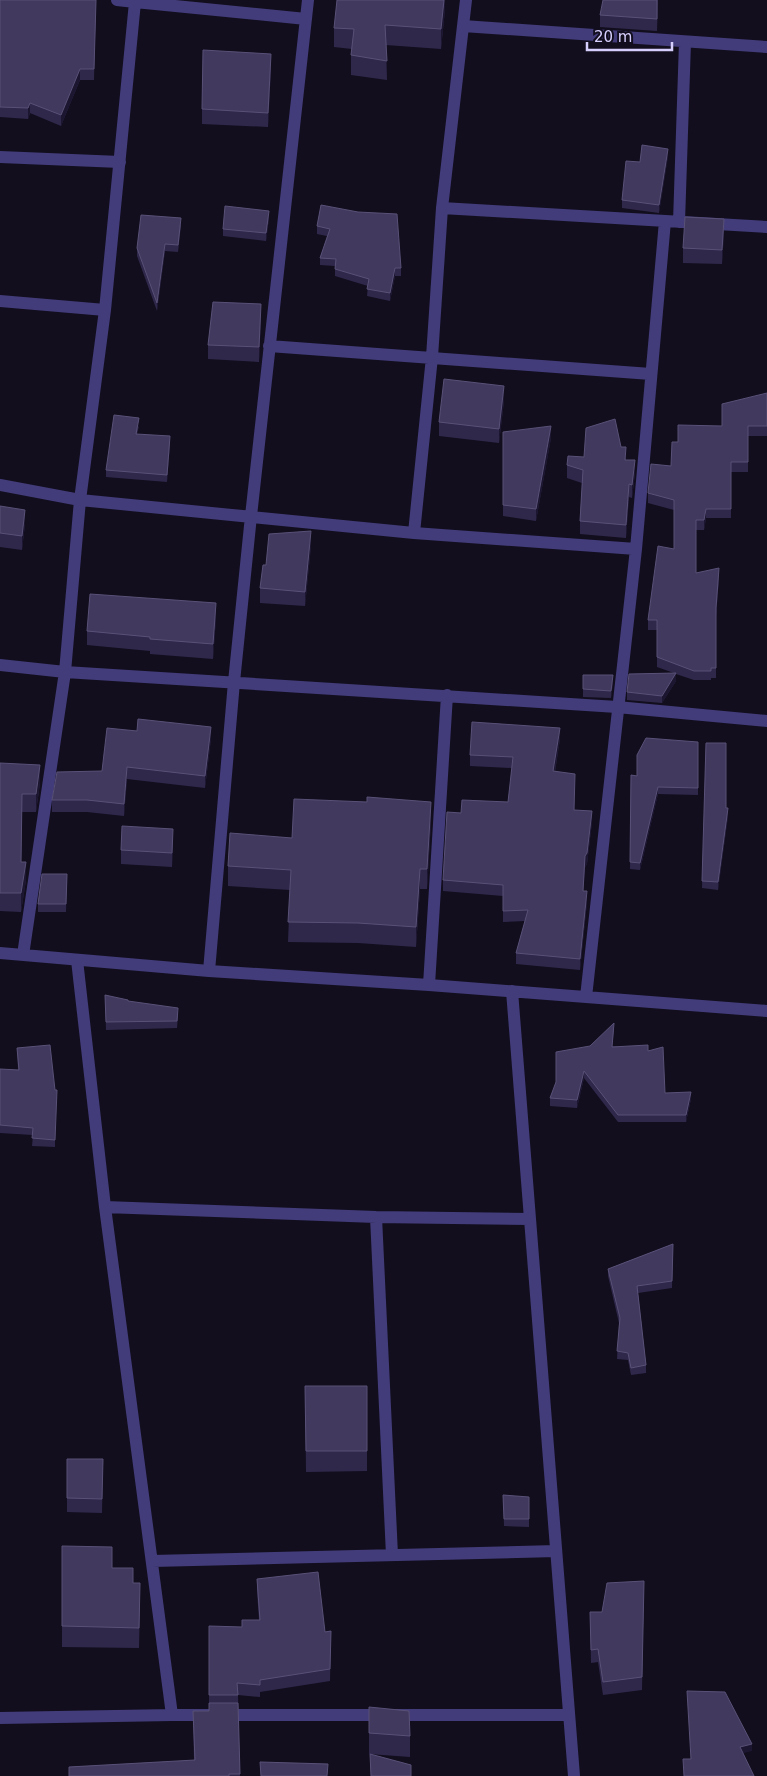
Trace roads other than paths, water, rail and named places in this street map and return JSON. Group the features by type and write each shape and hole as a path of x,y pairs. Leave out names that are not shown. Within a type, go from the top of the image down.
{"street":[{"path":"117,0 306,18"},
{"path":"210,971 234,682 308,0"},
{"path":"414,533 432,358 442,208 466,0"},
{"path":"23,955 65,672 80,500 105,310 135,2"},
{"path":"463,26 767,47"},
{"path":"679,222 686,42"},
{"path":"0,157 120,162"},
{"path":"442,208 767,227"},
{"path":"586,997 636,549 665,221"},
{"path":"0,301 105,310"},
{"path":"269,346 651,374"},
{"path":"0,485 80,500 414,533 636,549"},
{"path":"0,665 65,672 446,695 767,720"},
{"path":"429,985 446,695"},
{"path":"0,953 210,971 512,991 767,1012"},
{"path":"77,960 105,1207 172,1714"},
{"path":"512,991 574,1776"},
{"path":"105,1207 530,1219"},
{"path":"376,1216 392,1556"},
{"path":"152,1561 556,1551"},
{"path":"0,1718 172,1714 569,1716"}]}
